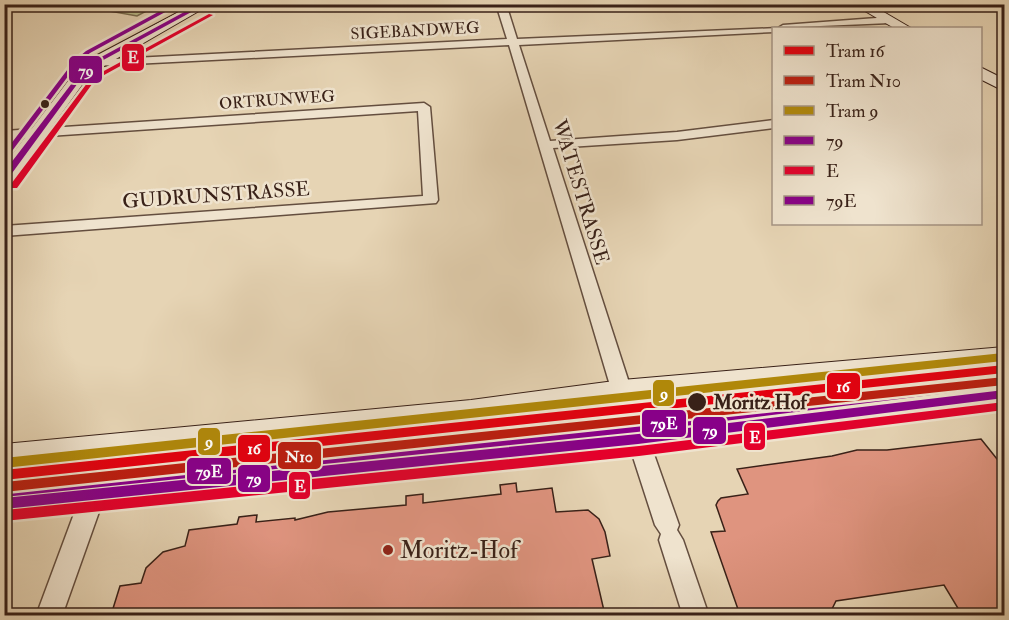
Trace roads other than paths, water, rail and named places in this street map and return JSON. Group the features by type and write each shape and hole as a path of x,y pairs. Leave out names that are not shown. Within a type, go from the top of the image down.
{"main road":[{"path":"4,179 84,71 94,63 205,4"},
{"path":"859,4 902,27"},
{"path":"982,73 1005,86"},
{"path":"4,458 471,412 622,392 1005,358"},
{"path":"4,504 638,440 1005,394"}],"street":[{"path":"329,5 333,4"},
{"name":"WATESTRASSE","path":"501,4 622,392 696,615"},
{"path":"848,27 890,20"},
{"name":"SIGEBANDWEG","path":"94,63 772,29"},
{"name":"ORTRUNWEG","path":"39,132 424,107 431,200"},
{"path":"544,145 677,136 709,130 772,124"},
{"path":"4,135 39,132"},
{"name":"GUDRUNSTRASSE","path":"4,231 431,200"},
{"path":"50,615 93,495"}],"tram line":[{"name":"9","path":"4,463 1003,357"},
{"name":"16","path":"4,475 1004,369"},
{"name":"N10","path":"5,487 1004,381"}],"place":[{"name":"Moritz Hof","path":"697,402"},
{"name":"Moritz-Hof","path":"388,550"}]}
